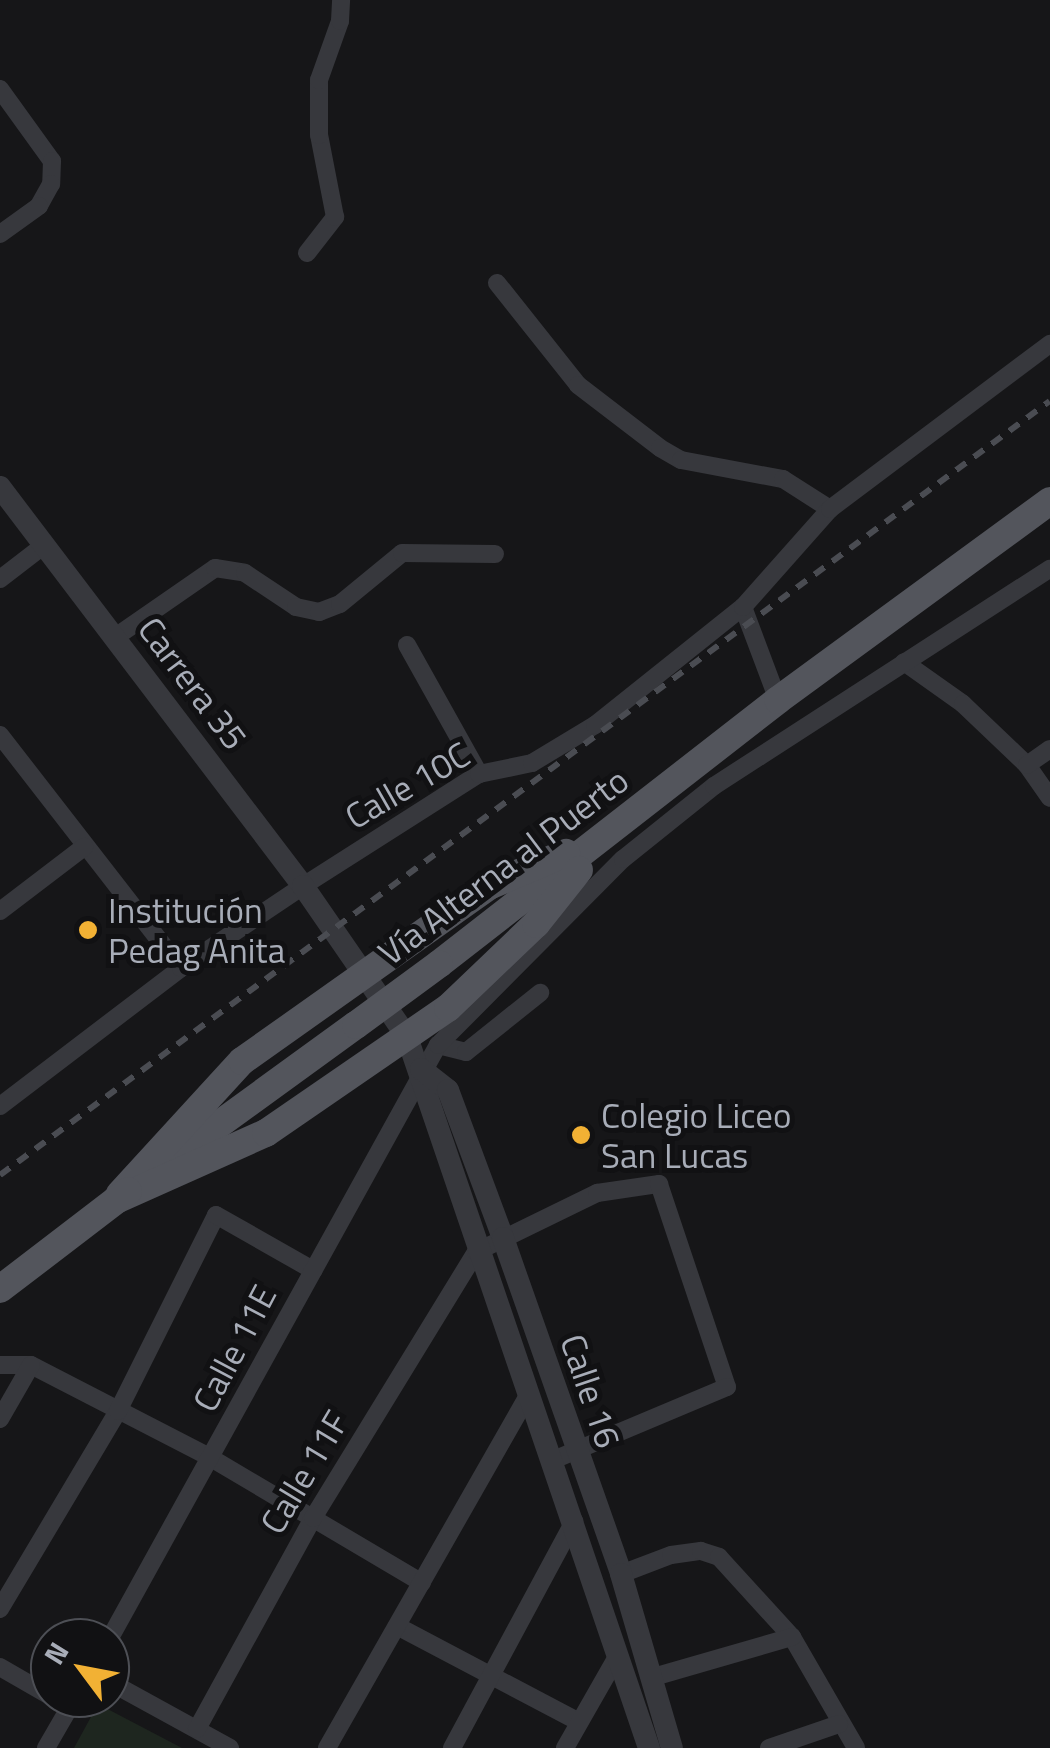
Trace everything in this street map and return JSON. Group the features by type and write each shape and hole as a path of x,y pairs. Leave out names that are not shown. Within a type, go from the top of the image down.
{"main road":[{"name":"Vía Alterna al Puerto","path":"0,1288 438,964 778,700 1050,501"},
{"path":"116,1200 242,1060 362,971 490,886 608,834"},
{"path":"116,1200 266,1133 448,1008 536,924 608,834"}],"street":[{"path":"307,253 335,217 319,135 319,80 340,21 340,0"},
{"path":"0,89 52,160 51,184 39,206 0,234"},
{"path":"497,283 578,385 660,448 681,460 783,479 830,509"},
{"name":"Calle 10C","path":"0,1106 181,968 303,886 479,774 532,763 595,725 743,608 830,509 1050,344"},
{"name":"Carrera 35","path":"0,487 328,924"},
{"path":"0,579 44,546"},
{"path":"114,638 216,568 246,573 296,607 320,612 340,604 402,553 495,554"},
{"name":"Calle 11E","path":"121,1618 415,1078 438,1045 623,859 714,786 1050,569"},
{"path":"743,608 778,700"},
{"path":"407,645 479,774"},
{"path":"904,662 1026,765 1050,798"},
{"path":"0,735 181,968"},
{"path":"1026,765 1050,749"},
{"path":"0,910 84,847"},
{"name":"Calle 16","path":"328,924 407,1036 415,1078 527,1397 563,1456 621,1574 672,1748"},
{"path":"438,1045 466,1052 540,992"},
{"name":"Calle 16","path":"415,1078 448,1090 503,1238 563,1456 574,1521 649,1748"},
{"path":"476,1252 597,1193 660,1184 727,1387 563,1456"},
{"path":"0,1609 118,1411 216,1215 313,1270"},
{"name":"Calle 11F","path":"197,1730 312,1518 476,1252"},
{"path":"0,1364 31,1365 211,1458 422,1583"},
{"path":"0,1419 31,1365"},
{"path":"327,1748 527,1397"},
{"path":"452,1748 574,1521"},
{"path":"621,1574 701,1551 718,1558 792,1637 856,1748"},
{"path":"397,1626 490,1680 579,1722"},
{"path":"650,1678 792,1637"},
{"path":"565,1748 618,1654"},
{"path":"0,1666 30,1682"},
{"path":"130,1693 230,1748"},
{"path":"46,1748 56,1718"},
{"path":"768,1748 839,1724"}],"shaded area":[{"path":"90,1718 125,1718 182,1748 74,1748"}],"railway":[{"path":"0,1175 1050,401"}],"place":[{"name":"Institución Pedag Anita","path":"88,930"},
{"name":"Colegio Liceo San Lucas","path":"581,1135"}]}
